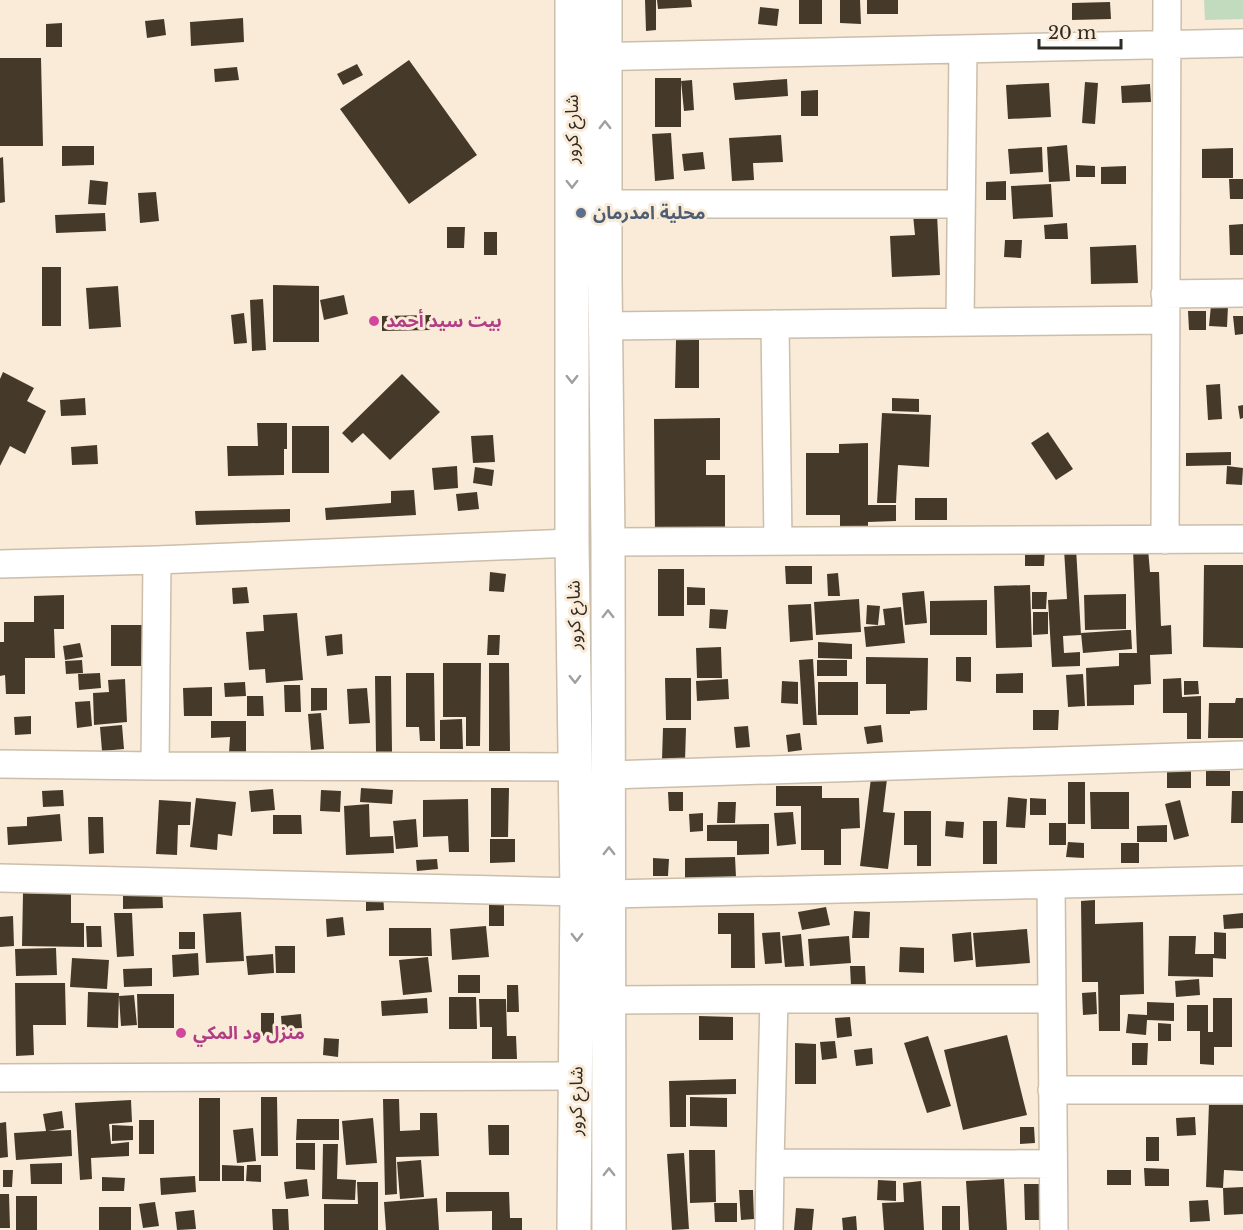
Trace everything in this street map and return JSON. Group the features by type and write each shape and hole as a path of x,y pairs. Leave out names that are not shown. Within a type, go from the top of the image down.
{"main road":[{"name":"شارع كرور","path":"572,0 572,543 577,892 574,1230"},
{"name":"شارع كرور","path":"605,0 610,894 609,1230"},
{"path":"572,282 605,280"}],"street":[{"path":"1165,540 1167,0"},
{"path":"572,57 1243,43"},
{"path":"960,322 963,49"},
{"path":"605,204 961,204"},
{"path":"606,326 960,322 1165,307 1243,293"},
{"path":"775,324 778,541"},
{"path":"608,542 1243,539"},
{"path":"0,564 572,543"},
{"path":"155,766 157,560"},
{"path":"609,776 1243,755"},
{"path":"0,764 576,767"},
{"path":"0,878 610,894 1243,880"},
{"path":"1051,885 1054,1230"},
{"path":"769,1230 774,999"},
{"path":"610,1000 1052,999"},
{"path":"0,1078 576,1076"},
{"path":"1052,1090 1243,1090"},
{"path":"770,1163 1053,1164"}],"green space":[{"path":"1204,0 1243,0 1243,19 1205,20"}],"building":[{"path":"645,0 656,0 656,30 646,31"},
{"path":"657,0 691,0 692,7 658,9"},
{"path":"799,0 822,0 822,24 799,24"},
{"path":"840,0 860,0 861,24 840,23"},
{"path":"867,0 898,0 898,14 867,14"},
{"path":"1110,2 1111,19 1072,20 1072,3"},
{"path":"760,7 779,9 777,26 758,24"},
{"path":"243,18 244,42 191,46 190,22"},
{"path":"164,19 166,35 147,38 145,21"},
{"path":"62,23 62,47 46,47 46,24"},
{"path":"0,58 41,58 43,146 0,146"},
{"path":"409,60 477,155 409,204 340,109"},
{"path":"357,64 363,75 343,85 337,74"},
{"path":"237,67 239,80 215,82 214,69"},
{"path":"655,78 681,78 681,127 655,127"},
{"path":"787,79 788,96 735,100 733,83"},
{"path":"692,80 694,110 684,111 681,81"},
{"path":"1085,82 1098,83 1095,124 1082,123"},
{"path":"1049,83 1051,117 1008,119 1006,85"},
{"path":"1150,84 1151,102 1122,103 1121,86"},
{"path":"818,90 818,116 801,116 801,91"},
{"path":"671,133 674,179 655,181 652,134"},
{"path":"781,135 783,162 753,163 754,180 732,181 729,138"},
{"path":"1067,145 1070,181 1049,182 1047,147"},
{"path":"62,146 94,146 94,165 62,166"},
{"path":"1042,147 1043,172 1010,174 1008,149"},
{"path":"1233,148 1233,178 1202,178 1202,149"},
{"path":"703,152 705,169 684,171 682,154"},
{"path":"3,157 5,202 0,203 0,158"},
{"path":"1076,165 1095,166 1095,177 1076,177"},
{"path":"1126,166 1126,184 1101,184 1101,167"},
{"path":"1229,179 1243,179 1243,199 1230,199"},
{"path":"90,180 108,182 106,205 88,204"},
{"path":"1006,181 1006,200 986,200 986,182"},
{"path":"1051,184 1053,217 1013,219 1011,186"},
{"path":"156,192 159,221 140,223 138,193"},
{"path":"105,213 106,231 56,233 55,215"},
{"path":"937,214 940,275 892,277 890,236 915,235 913,215"},
{"path":"1067,223 1068,239 1045,239 1044,225"},
{"path":"1243,224 1243,255 1230,255 1229,225"},
{"path":"447,227 465,227 464,248 447,248"},
{"path":"484,232 497,232 497,255 484,255"},
{"path":"1005,240 1022,240 1021,258 1004,257"},
{"path":"1136,245 1138,283 1091,284 1090,247"},
{"path":"42,267 61,267 61,326 42,326"},
{"path":"273,285 319,286 319,342 273,342"},
{"path":"118,286 121,327 89,329 86,288"},
{"path":"344,295 348,314 324,320 320,300"},
{"path":"263,299 266,350 252,351 250,300"},
{"path":"1211,305 1228,306 1227,327 1209,326"},
{"path":"1188,311 1206,311 1206,330 1189,330"},
{"path":"244,313 247,343 234,344 231,315"},
{"path":"431,315 431,330 382,331 382,316"},
{"path":"1233,316 1243,316 1243,334 1235,335"},
{"path":"676,340 699,340 699,388 675,388"},
{"path":"3,372 34,388 27,401 46,411 25,454 10,446 0,466 0,379"},
{"path":"402,374 440,412 390,460 363,433 352,443 342,433"},
{"path":"1220,384 1222,419 1208,420 1206,385"},
{"path":"85,398 86,415 61,416 60,400"},
{"path":"892,398 919,399 919,412 892,411"},
{"path":"1243,405 1243,418 1240,419 1238,406"},
{"path":"882,413 931,415 929,467 898,465 896,503 877,503"},
{"path":"720,418 720,460 706,460 706,475 725,475 725,532 655,532 654,419"},
{"path":"257,423 287,423 284,475 228,476 227,446 258,446"},
{"path":"292,426 329,426 329,473 292,473"},
{"path":"1048,432 1073,469 1056,480 1031,443"},
{"path":"493,435 495,462 473,463 471,436"},
{"path":"868,443 868,505 896,505 896,521 868,522 868,526 840,527 840,515 806,515 806,453 839,453 839,444"},
{"path":"97,445 98,464 72,465 71,447"},
{"path":"1231,452 1231,465 1186,466 1186,453"},
{"path":"457,466 458,488 434,490 432,468"},
{"path":"1227,466 1243,468 1242,485 1226,484"},
{"path":"475,467 494,470 492,486 473,483"},
{"path":"414,490 416,515 326,520 325,508 391,503 391,491"},
{"path":"477,492 479,509 458,511 456,494"},
{"path":"915,498 947,498 947,520 915,520"},
{"path":"290,509 290,522 196,525 195,511"},
{"path":"1025,548 1045,548 1044,566 1025,566"},
{"path":"1076,548 1081,635 1063,636 1064,653 1080,652 1080,666 1052,667 1048,600 1067,599 1064,549"},
{"path":"1133,549 1148,549 1150,572 1159,572 1161,626 1171,625 1172,654 1150,655 1151,684 1134,685 1134,705 1087,706 1086,668 1119,666 1119,653 1137,653"},
{"path":"1204,565 1243,565 1243,648 1203,647"},
{"path":"785,566 812,566 812,584 786,584"},
{"path":"658,569 684,569 684,616 658,616"},
{"path":"490,572 506,574 504,592 489,591"},
{"path":"838,573 840,596 828,596 827,574"},
{"path":"1030,585 1032,647 996,648 994,586"},
{"path":"247,587 249,603 233,604 232,588"},
{"path":"687,587 705,588 705,605 687,605"},
{"path":"924,591 927,623 905,625 902,593"},
{"path":"1032,592 1047,592 1046,609 1032,609"},
{"path":"1126,594 1126,629 1085,630 1084,595"},
{"path":"64,595 64,629 54,629 55,658 25,658 25,694 6,694 5,675 0,676 0,642 4,642 4,622 34,622 34,596"},
{"path":"859,599 861,632 816,635 814,602"},
{"path":"987,600 987,635 930,635 930,601"},
{"path":"811,604 813,640 790,642 788,605"},
{"path":"867,605 880,606 878,625 866,624"},
{"path":"901,607 905,643 866,647 864,627 885,625 883,609"},
{"path":"710,609 728,610 726,629 709,628"},
{"path":"1033,612 1048,612 1048,634 1033,635"},
{"path":"297,613 303,680 266,683 265,669 249,670 246,632 264,631 263,615"},
{"path":"111,625 144,625 144,666 111,666"},
{"path":"1131,630 1132,649 1083,653 1081,633"},
{"path":"342,634 343,654 327,656 325,636"},
{"path":"488,635 500,635 499,655 487,655"},
{"path":"818,642 852,644 852,659 818,658"},
{"path":"80,643 83,657 65,660 63,646"},
{"path":"721,647 722,678 697,678 696,648"},
{"path":"866,657 928,658 927,710 910,711 910,714 886,714 886,684 866,684"},
{"path":"956,657 971,657 971,682 956,681"},
{"path":"813,659 817,725 803,725 799,660"},
{"path":"82,660 83,673 66,674 65,661"},
{"path":"817,660 847,660 847,676 817,676"},
{"path":"443,663 481,663 480,746 466,746 466,717 443,717"},
{"path":"489,663 509,663 510,751 489,751"},
{"path":"100,673 101,688 79,690 78,674"},
{"path":"406,673 434,673 435,741 420,741 419,727 406,727"},
{"path":"1023,673 1023,693 996,693 996,674"},
{"path":"1083,674 1085,706 1068,707 1066,675"},
{"path":"375,676 391,676 392,752 376,752"},
{"path":"665,678 691,678 691,720 666,720"},
{"path":"1181,678 1182,697 1201,696 1201,739 1187,739 1187,713 1163,713 1163,679"},
{"path":"125,679 127,722 94,725 93,693 109,692 108,680"},
{"path":"728,679 729,699 697,701 696,681"},
{"path":"782,681 798,682 798,704 781,703"},
{"path":"1184,681 1198,681 1199,694 1184,695"},
{"path":"245,682 246,696 225,697 224,683"},
{"path":"818,682 858,682 858,715 818,715"},
{"path":"284,685 300,685 301,712 285,712"},
{"path":"212,687 212,716 184,716 183,688"},
{"path":"311,688 327,688 327,710 311,711"},
{"path":"367,688 370,723 349,724 347,689"},
{"path":"247,696 263,696 264,716 247,716"},
{"path":"1236,698 1243,698 1243,738 1208,738 1209,703 1235,703"},
{"path":"90,701 92,726 77,728 75,702"},
{"path":"1033,710 1059,710 1058,730 1033,730"},
{"path":"321,713 324,749 311,750 308,714"},
{"path":"31,716 31,734 15,735 14,717"},
{"path":"462,719 463,749 440,749 440,720"},
{"path":"211,721 246,721 246,753 229,753 230,737 211,738"},
{"path":"122,725 124,749 102,751 100,727"},
{"path":"881,725 883,742 867,744 864,727"},
{"path":"748,726 750,747 736,748 734,727"},
{"path":"663,728 686,728 685,761 662,760"},
{"path":"800,733 802,750 788,752 786,735"},
{"path":"1167,768 1191,769 1191,788 1167,788"},
{"path":"1206,771 1230,771 1230,786 1206,786"},
{"path":"871,778 887,779 883,812 895,813 888,869 860,866"},
{"path":"1068,782 1085,782 1085,824 1068,824"},
{"path":"776,786 822,786 822,798 859,798 860,828 841,829 841,865 824,865 824,850 801,850 801,806 776,806"},
{"path":"361,788 393,790 392,804 360,802"},
{"path":"491,788 509,788 508,837 491,837"},
{"path":"273,789 275,810 251,812 249,791"},
{"path":"63,790 64,806 43,807 42,791"},
{"path":"321,790 341,791 340,812 320,811"},
{"path":"1232,791 1243,791 1243,823 1231,823"},
{"path":"668,792 683,792 683,811 669,811"},
{"path":"1090,792 1129,792 1129,829 1091,829"},
{"path":"1008,797 1027,799 1025,828 1006,827"},
{"path":"196,798 236,802 232,836 218,834 217,850 190,847"},
{"path":"1030,798 1046,799 1046,815 1030,815"},
{"path":"468,799 469,852 449,852 448,836 423,837 423,800"},
{"path":"159,800 191,802 190,825 178,825 177,855 156,854"},
{"path":"1180,800 1189,836 1174,840 1165,804"},
{"path":"718,802 736,802 735,823 717,823"},
{"path":"369,804 370,837 393,836 394,853 346,855 344,806"},
{"path":"904,811 931,811 931,866 917,866 917,845 904,845"},
{"path":"793,812 796,844 777,846 774,813"},
{"path":"703,813 703,831 690,832 689,814"},
{"path":"60,814 62,841 8,845 7,827 27,826 27,817"},
{"path":"273,815 301,815 302,834 273,834"},
{"path":"88,817 103,817 104,853 89,854"},
{"path":"416,819 418,847 396,849 393,821"},
{"path":"946,821 964,822 963,838 945,836"},
{"path":"983,821 997,821 997,864 983,864"},
{"path":"1049,823 1066,823 1066,845 1049,845"},
{"path":"769,824 769,854 737,855 737,841 707,841 707,825"},
{"path":"1167,825 1167,842 1137,842 1137,826"},
{"path":"490,839 515,839 515,862 490,863"},
{"path":"1068,842 1084,843 1084,858 1066,857"},
{"path":"1121,843 1139,843 1139,863 1121,863"},
{"path":"735,857 736,877 685,878 685,858"},
{"path":"653,858 669,859 668,876 653,876"},
{"path":"437,859 438,869 417,871 416,860"},
{"path":"162,888 163,908 123,909 123,889"},
{"path":"383,892 384,910 366,911 366,893"},
{"path":"23,893 71,894 71,923 84,923 84,947 22,946"},
{"path":"504,893 504,926 489,926 489,894"},
{"path":"1095,900 1095,924 1143,922 1144,994 1120,995 1120,1031 1099,1031 1098,982 1082,982 1081,901"},
{"path":"826,907 830,925 802,930 798,912"},
{"path":"854,911 870,912 869,938 852,938"},
{"path":"241,912 244,961 206,963 203,914"},
{"path":"114,913 132,913 134,956 117,957"},
{"path":"718,913 754,913 755,968 731,968 731,934 718,934"},
{"path":"1243,913 1243,928 1224,929 1223,915"},
{"path":"13,916 14,946 0,947 0,917"},
{"path":"343,917 345,935 327,937 326,919"},
{"path":"86,926 101,926 102,947 87,947"},
{"path":"486,926 489,957 452,960 450,929"},
{"path":"389,928 431,928 432,956 389,956"},
{"path":"1027,929 1030,963 976,967 973,933"},
{"path":"179,932 195,932 195,949 179,949"},
{"path":"780,932 782,963 765,964 762,933"},
{"path":"971,932 973,960 954,962 952,934"},
{"path":"1214,932 1226,933 1226,959 1213,958 1213,977 1168,976 1169,936 1196,936 1195,954 1214,954"},
{"path":"801,934 804,966 785,967 782,936"},
{"path":"849,936 851,963 810,966 808,939"},
{"path":"275,946 295,946 295,973 276,973"},
{"path":"900,947 924,948 924,973 899,972"},
{"path":"56,948 57,975 16,976 15,949"},
{"path":"198,953 199,975 173,977 172,955"},
{"path":"273,954 274,973 248,975 246,956"},
{"path":"428,957 432,992 403,995 399,960"},
{"path":"72,958 109,960 107,989 70,987"},
{"path":"850,966 865,966 866,986 851,986"},
{"path":"152,968 152,986 124,987 123,969"},
{"path":"458,975 480,975 480,993 458,993"},
{"path":"1199,979 1200,995 1176,997 1175,981"},
{"path":"15,983 65,983 66,1025 33,1025 34,1055 16,1056"},
{"path":"507,985 518,985 519,1012 507,1012"},
{"path":"88,992 119,993 118,1028 87,1027"},
{"path":"1096,992 1097,1014 1083,1015 1082,993"},
{"path":"137,994 174,994 174,1028 138,1028"},
{"path":"134,995 137,1025 121,1026 119,996"},
{"path":"449,997 476,997 477,1029 449,1029"},
{"path":"427,998 428,1013 382,1016 381,1001"},
{"path":"1213,998 1232,998 1232,1047 1214,1047 1214,1065 1200,1064 1200,1031 1187,1031 1187,1005 1208,1005 1208,1032 1213,1032"},
{"path":"479,999 506,999 507,1036 516,1036 517,1059 492,1059 492,1027 480,1027"},
{"path":"1147,1002 1174,1003 1174,1021 1147,1020 1146,1035 1126,1033 1128,1014 1147,1015"},
{"path":"261,1013 274,1013 274,1036 261,1036"},
{"path":"301,1014 302,1028 282,1029 281,1016"},
{"path":"699,1016 733,1017 733,1040 699,1040"},
{"path":"850,1017 852,1036 837,1038 835,1018"},
{"path":"1158,1023 1171,1024 1171,1041 1158,1041"},
{"path":"1007,1035 1027,1115 963,1130 944,1050"},
{"path":"928,1036 951,1106 927,1113 904,1043"},
{"path":"324,1038 339,1039 338,1057 323,1055"},
{"path":"835,1041 837,1058 822,1060 820,1042"},
{"path":"795,1043 816,1044 816,1084 795,1084"},
{"path":"1132,1043 1148,1043 1147,1065 1132,1065"},
{"path":"872,1048 873,1064 856,1066 854,1050"},
{"path":"736,1079 736,1094 686,1095 686,1127 670,1127 669,1081"},
{"path":"261,1097 277,1097 278,1156 261,1156"},
{"path":"690,1097 727,1098 727,1127 690,1126"},
{"path":"199,1098 220,1098 220,1181 199,1181"},
{"path":"383,1099 399,1099 400,1131 420,1130 420,1113 437,1113 439,1156 396,1157 397,1194 385,1195"},
{"path":"131,1100 132,1122 109,1124 111,1144 129,1142 129,1156 91,1158 92,1179 80,1180 75,1103"},
{"path":"1209,1103 1243,1105 1243,1171 1224,1170 1223,1188 1206,1187"},
{"path":"62,1111 64,1128 48,1131 71,1130 72,1156 16,1160 14,1133 46,1131 43,1114"},
{"path":"1195,1117 1196,1135 1177,1136 1176,1118"},
{"path":"373,1118 377,1163 346,1165 342,1121"},
{"path":"297,1119 339,1119 339,1140 296,1140"},
{"path":"139,1120 154,1120 154,1154 139,1154"},
{"path":"6,1122 8,1157 0,1158 0,1123"},
{"path":"112,1125 133,1126 133,1140 112,1141"},
{"path":"488,1125 509,1125 509,1155 489,1155"},
{"path":"1020,1127 1034,1127 1035,1143 1020,1144"},
{"path":"253,1128 256,1161 237,1163 233,1130"},
{"path":"1146,1137 1159,1137 1159,1161 1146,1161"},
{"path":"296,1143 315,1143 315,1170 296,1169"},
{"path":"323,1144 338,1144 337,1179 356,1180 355,1200 322,1199"},
{"path":"689,1150 715,1150 716,1202 690,1203"},
{"path":"684,1153 689,1229 672,1230 667,1154"},
{"path":"421,1160 424,1197 400,1199 397,1162"},
{"path":"62,1163 62,1184 31,1184 30,1164"},
{"path":"222,1165 244,1166 244,1181 222,1181"},
{"path":"247,1165 261,1165 261,1182 246,1181"},
{"path":"1144,1168 1169,1169 1169,1186 1145,1186"},
{"path":"3,1170 13,1170 12,1187 3,1187"},
{"path":"1107,1170 1131,1170 1131,1185 1107,1185"},
{"path":"195,1176 196,1192 161,1195 160,1178"},
{"path":"102,1177 125,1178 124,1191 102,1191"},
{"path":"307,1179 309,1196 286,1199 284,1182"},
{"path":"1004,1179 1007,1230 969,1230 966,1181"},
{"path":"878,1180 896,1181 896,1201 877,1200"},
{"path":"921,1181 924,1230 884,1230 882,1203 904,1202 903,1183"},
{"path":"357,1182 378,1182 378,1230 324,1230 324,1204 358,1204"},
{"path":"1024,1184 1043,1184 1043,1220 1025,1220"},
{"path":"1243,1187 1243,1214 1224,1215 1223,1188"},
{"path":"739,1190 753,1190 754,1219 741,1220"},
{"path":"446,1192 509,1192 510,1218 522,1218 522,1230 492,1230 492,1211 446,1212"},
{"path":"0,1194 9,1194 10,1228 0,1228"},
{"path":"16,1196 37,1196 37,1230 16,1230"},
{"path":"437,1198 439,1230 386,1230 384,1202"},
{"path":"1208,1200 1210,1221 1190,1222 1189,1201"},
{"path":"155,1202 159,1226 143,1228 139,1204"},
{"path":"714,1203 737,1203 737,1222 715,1222"},
{"path":"942,1206 960,1206 960,1230 942,1230"},
{"path":"99,1207 131,1207 131,1230 99,1230"},
{"path":"796,1208 814,1209 812,1230 794,1230"},
{"path":"272,1209 288,1209 289,1230 273,1230"},
{"path":"194,1210 196,1229 177,1230 175,1212"},
{"path":"856,1216 857,1230 843,1230 842,1218"}],"place":[{"name":"محلية امدرمان","path":"581,213"},
{"name":"بيت سيد أحمد","path":"374,321"},
{"name":"منزل ود المكي","path":"181,1033"}]}
